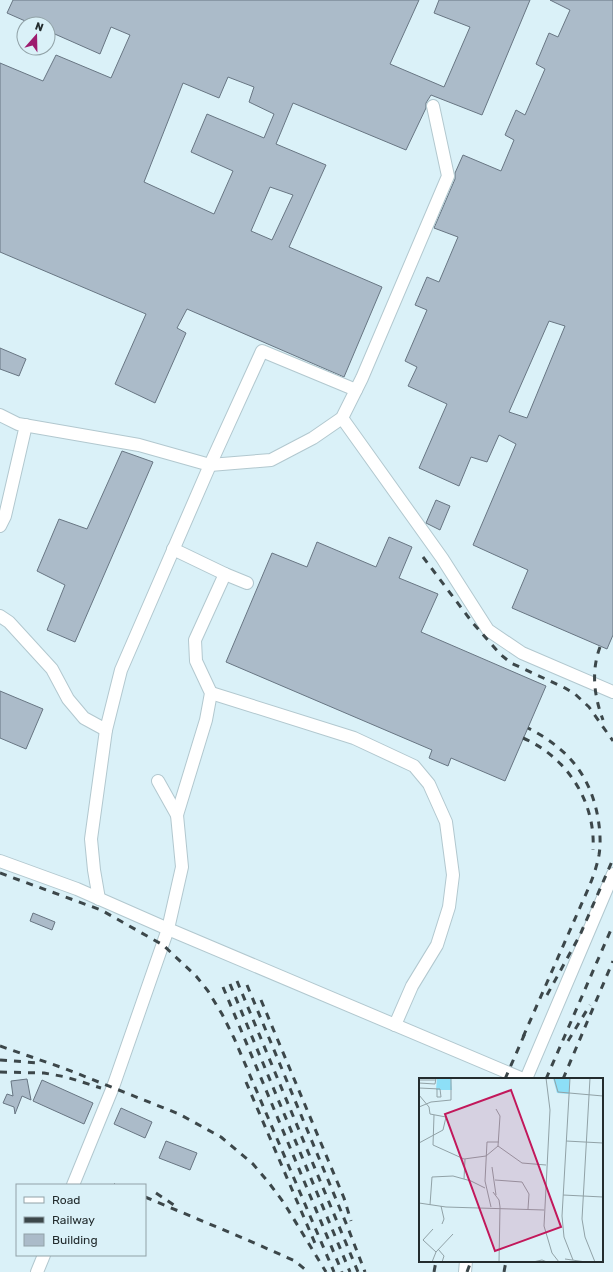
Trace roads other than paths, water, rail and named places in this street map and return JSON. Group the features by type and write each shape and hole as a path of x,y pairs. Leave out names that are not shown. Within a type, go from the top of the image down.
{"lane":[{"path":"0,416 26,426 139,445 210,465 271,460 313,438 342,418 356,390 448,176 433,106"},
{"path":"99,899 90,839 106,730 121,670 210,465 262,351 356,390"},
{"path":"342,418 442,558 488,630 522,653 613,692"},
{"path":"0,526 5,516 26,426"},
{"path":"174,549 247,583"},
{"path":"73,1184 113,1087 168,930 182,868 177,815 206,720 211,693 196,661 195,640 225,574"},
{"path":"0,616 9,622 52,669 68,699 84,718 106,730"},
{"path":"211,693 354,738 414,766 428,784 446,822 453,875 449,907 437,945 412,986 395,1025"},
{"path":"158,781 177,815"},
{"path":"0,861 77,889 168,930 521,1078"},
{"path":"526,1078 613,874"},
{"path":"37,1272 44,1256"},
{"path":"465,1272 466,1262"}],"railway":[{"path":"423,557 472,622 500,654 511,663 575,694 589,707 613,741"},
{"path":"600,647 595,665 595,684 597,702 603,720"},
{"path":"523,1037 595,871 600,850 599,823 594,802 583,775 575,764 554,744 528,728"},
{"path":"523,738 539,746 553,757 576,783 584,798 590,815 593,832 593,850"},
{"path":"547,995 580,935 613,859"},
{"path":"0,873 101,910 163,945 196,976 208,991 234,1038 334,1272"},
{"path":"546,1078 613,925"},
{"path":"563,1078 613,961"},
{"path":"237,981 358,1272"},
{"path":"230,984 350,1272"},
{"path":"247,985 365,1272"},
{"path":"223,987 342,1272"},
{"path":"261,1000 344,1198 351,1221"},
{"path":"568,1041 590,1005"},
{"path":"505,1078 526,1031"},
{"path":"0,1046 66,1069 179,1114 221,1137 253,1164 269,1183 284,1203 326,1272"},
{"path":"0,1060 39,1063"},
{"path":"0,1072 44,1073 66,1077 101,1088"},
{"path":"246,1082 317,1248"},
{"path":"156,1193 174,1205"},
{"path":"146,1197 295,1261 308,1272"},
{"path":"434,1272 436,1262"},
{"path":"467,1272 471,1262"},
{"path":"504,1272 506,1262"}]}
